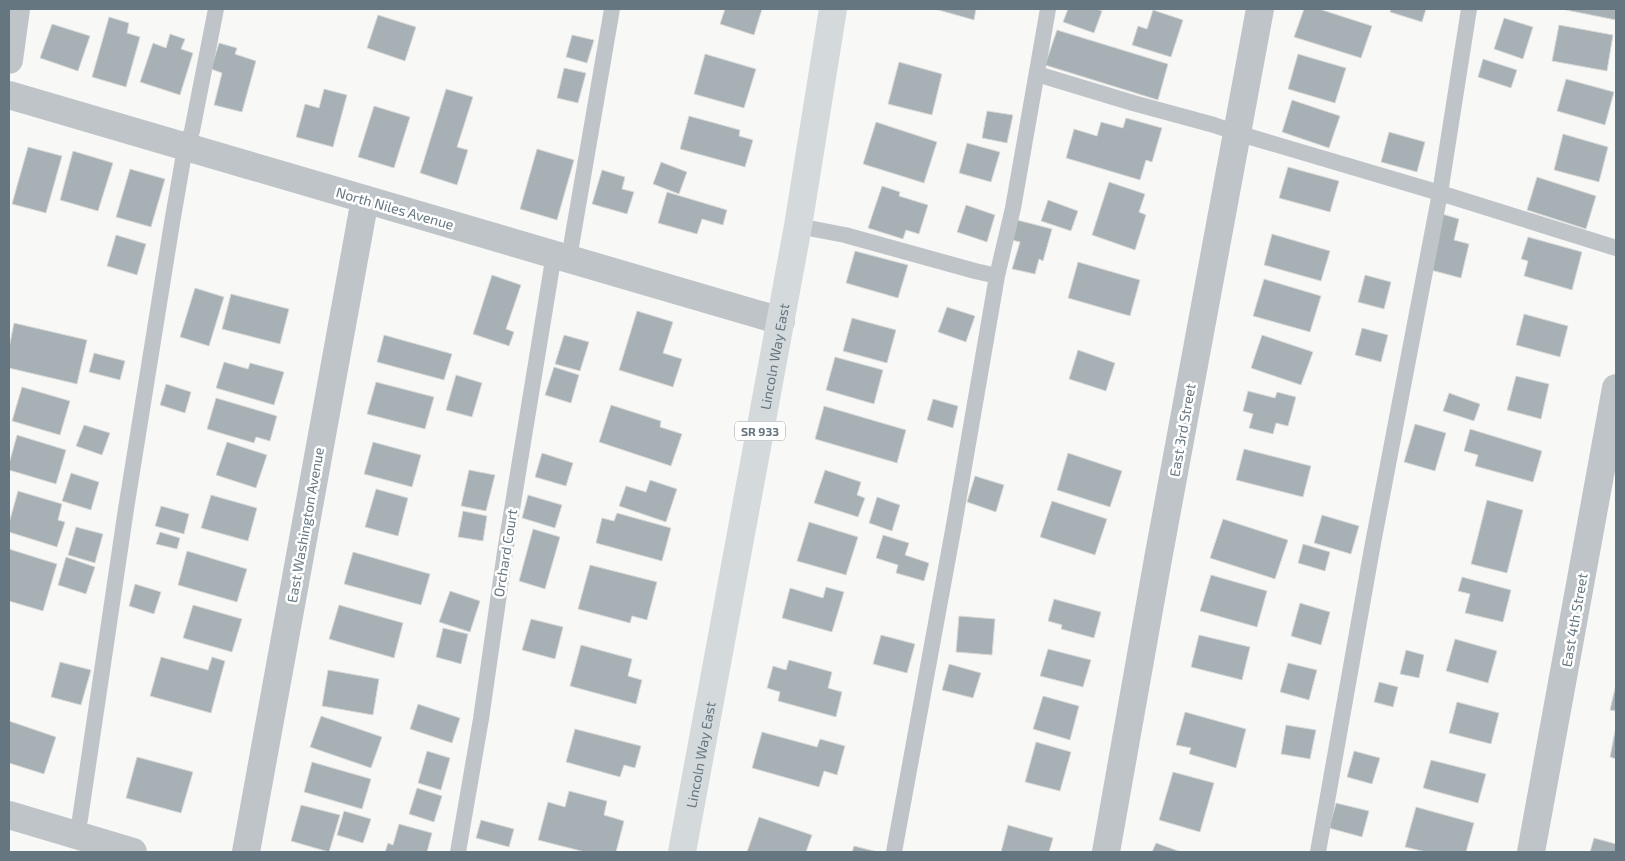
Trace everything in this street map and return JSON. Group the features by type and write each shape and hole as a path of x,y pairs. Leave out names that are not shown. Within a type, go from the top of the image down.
{"main road":[{"name":"Lincoln Way East","path":"682,852 781,321 833,9"}],"street":[{"path":"9,60 16,9"},
{"name":"East 3rd Street","path":"1106,852 1260,9"},
{"name":"North Niles Avenue","path":"9,95 781,321"},
{"name":"East Washington Avenue","path":"246,852 365,199"},
{"name":"East 4th Street","path":"1531,852 1616,388"},
{"path":"9,815 133,852"}],"lane":[{"path":"76,835 80,819 126,509 186,148 192,131 216,9"},
{"name":"Orchard Court","path":"458,852 481,718 505,552 612,9"},
{"path":"894,852 956,515 997,276 1013,208 1048,9"},
{"path":"1318,852 1373,544 1440,193 1469,9"},
{"path":"1036,74 1214,125 1616,248"},
{"path":"798,226 845,235 997,276"}],"building":[{"path":"725,9 762,9 754,35 720,24"},
{"path":"935,9 976,9 974,20"},
{"path":"1068,9 1097,9 1102,11 1094,33 1063,22"},
{"path":"1304,9 1319,9 1372,26 1361,58 1294,37"},
{"path":"1391,9 1426,9 1422,22 1390,12"},
{"path":"1561,9 1616,9 1616,20"},
{"path":"1153,10 1183,20 1171,57 1132,45 1138,26 1147,29"},
{"path":"378,15 416,27 405,61 367,48"},
{"path":"109,17 129,23 127,33 140,37 126,87 92,77"},
{"path":"1504,18 1533,27 1523,59 1494,49"},
{"path":"52,24 90,36 78,71 40,58"},
{"path":"1559,25 1613,35 1607,71 1552,61"},
{"path":"1057,30 1168,64 1158,100 1045,65"},
{"path":"170,34 185,39 181,49 193,53 180,95 140,82 153,43 166,48"},
{"path":"572,35 594,40 587,63 566,57"},
{"path":"219,43 237,48 235,54 256,61 242,112 214,105 222,73 211,69"},
{"path":"705,54 756,69 744,108 694,94"},
{"path":"1298,54 1346,68 1335,103 1288,89"},
{"path":"1483,59 1517,70 1511,88 1478,77"},
{"path":"899,62 942,74 932,115 888,104"},
{"path":"564,68 586,73 578,103 557,98"},
{"path":"1566,79 1614,92 1605,125 1557,111"},
{"path":"324,89 347,95 333,147 296,137 305,104 319,108"},
{"path":"446,89 473,97 457,147 468,150 457,185 420,173"},
{"path":"1292,100 1340,116 1329,148 1282,132"},
{"path":"374,106 410,117 394,168 358,157"},
{"path":"987,111 1013,115 1007,143 982,138"},
{"path":"689,116 740,130 739,136 753,140 745,167 680,149"},
{"path":"1126,118 1162,128 1152,162 1146,160 1140,180 1066,158 1074,129 1097,136 1101,122 1123,128"},
{"path":"876,122 937,142 924,183 863,164"},
{"path":"1389,132 1425,142 1417,172 1381,162"},
{"path":"1563,134 1608,147 1599,182 1554,170"},
{"path":"967,143 1000,152 991,182 959,173"},
{"path":"28,147 62,156 46,213 12,204"},
{"path":"537,149 574,160 557,220 520,209"},
{"path":"73,151 113,163 98,211 60,200"},
{"path":"661,162 687,172 679,194 653,184"},
{"path":"1288,167 1339,181 1330,212 1279,198"},
{"path":"130,169 165,179 151,227 116,217"},
{"path":"602,170 625,177 622,189 634,192 627,214 592,204"},
{"path":"1537,177 1596,196 1586,229 1527,210"},
{"path":"1109,182 1145,194 1139,212 1146,215 1135,250 1092,235"},
{"path":"882,186 900,192 899,196 928,205 919,234 906,230 903,239 868,228"},
{"path":"667,192 727,210 723,225 702,219 697,234 658,223"},
{"path":"1048,200 1078,211 1071,231 1041,221"},
{"path":"966,205 995,215 987,242 957,232"},
{"path":"1442,214 1459,219 1454,240 1469,244 1461,278 1427,269"},
{"path":"1017,220 1052,229 1043,261 1039,259 1035,274 1012,269 1020,242 1012,240"},
{"path":"1272,234 1330,251 1321,281 1264,265"},
{"path":"116,235 146,244 137,275 107,266"},
{"path":"1528,237 1582,252 1572,290 1524,276 1528,261 1521,259"},
{"path":"855,251 908,265 898,298 846,283"},
{"path":"1078,262 1140,280 1130,316 1068,298"},
{"path":"492,275 521,285 506,329 514,332 509,346 473,334"},
{"path":"1365,275 1391,282 1384,309 1358,302"},
{"path":"1264,279 1321,296 1310,332 1253,316"},
{"path":"195,288 224,297 209,346 180,337"},
{"path":"231,294 289,309 280,344 222,329"},
{"path":"947,307 975,316 966,342 938,332"},
{"path":"637,311 673,322 663,353 682,359 673,387 619,370"},
{"path":"1524,314 1568,326 1560,357 1516,345"},
{"path":"852,318 896,330 887,363 843,351"},
{"path":"14,323 87,340 77,384 9,368 9,348"},
{"path":"1362,328 1388,335 1381,362 1355,355"},
{"path":"384,335 452,354 444,380 377,362"},
{"path":"564,335 589,342 580,371 555,364"},
{"path":"1262,335 1313,352 1301,385 1251,368"},
{"path":"1078,350 1115,363 1106,391 1069,379"},
{"path":"94,353 125,361 120,380 89,372"},
{"path":"835,357 883,370 874,404 826,390"},
{"path":"224,362 248,369 250,363 284,372 274,405 216,388"},
{"path":"554,367 579,375 571,403 545,395"},
{"path":"456,375 482,383 472,417 446,410"},
{"path":"1516,376 1549,384 1541,419 1507,410"},
{"path":"376,382 434,397 425,429 367,414"},
{"path":"166,384 191,392 185,413 160,405"},
{"path":"22,387 70,401 60,435 12,421"},
{"path":"1248,391 1275,398 1277,392 1296,397 1288,426 1276,423 1273,434 1249,428 1253,414 1243,411"},
{"path":"1449,393 1480,404 1474,421 1443,411"},
{"path":"216,398 277,416 270,441 256,437 254,443 207,429"},
{"path":"933,399 958,406 953,428 927,420"},
{"path":"611,405 661,421 660,427 682,434 671,466 599,442"},
{"path":"824,406 906,430 897,463 815,439"},
{"path":"1415,424 1446,433 1435,471 1404,462"},
{"path":"84,425 110,433 102,455 76,446"},
{"path":"1470,429 1542,451 1533,482 1475,466 1478,455 1464,451"},
{"path":"17,435 66,450 56,484 9,470"},
{"path":"227,442 267,455 256,488 216,475"},
{"path":"373,442 421,455 412,487 364,474"},
{"path":"1244,449 1311,466 1303,497 1236,480"},
{"path":"542,453 573,463 566,486 535,477"},
{"path":"1068,453 1122,471 1110,507 1057,490"},
{"path":"469,470 495,475 486,511 461,506"},
{"path":"825,470 861,482 857,495 865,498 858,517 814,503"},
{"path":"71,473 99,482 91,510 62,501"},
{"path":"975,476 1004,485 996,512 967,502"},
{"path":"650,480 677,489 666,522 619,506 626,486 646,492"},
{"path":"376,489 408,498 398,536 365,527"},
{"path":"18,491 62,504 58,520 65,522 57,547 9,532 9,523"},
{"path":"211,495 257,508 248,541 201,528"},
{"path":"528,495 562,505 555,528 522,518"},
{"path":"877,497 900,505 892,531 869,523"},
{"path":"1487,500 1523,510 1507,573 1471,564"},
{"path":"1052,501 1107,519 1095,555 1040,537"},
{"path":"161,506 189,514 184,534 155,526"},
{"path":"463,511 487,516 483,541 458,537"},
{"path":"617,513 671,528 662,561 596,543 602,518 614,521"},
{"path":"1322,515 1359,526 1351,554 1314,543"},
{"path":"1223,519 1288,540 1275,579 1210,558"},
{"path":"809,522 858,537 846,575 797,561"},
{"path":"76,527 103,534 95,563 68,555"},
{"path":"533,529 560,537 545,589 519,581"},
{"path":"160,532 180,538 177,549 156,544"},
{"path":"883,535 909,543 905,555 929,563 924,581 896,573 898,565 876,558"},
{"path":"1303,544 1330,552 1325,571 1298,563"},
{"path":"9,549 57,564 43,611 9,601"},
{"path":"187,551 247,569 237,602 178,585"},
{"path":"353,552 430,574 421,605 344,584"},
{"path":"66,557 95,567 86,594 58,585"},
{"path":"590,565 657,582 647,620 632,616 630,623 578,609"},
{"path":"1211,575 1267,591 1257,627 1200,611"},
{"path":"1462,577 1511,590 1503,622 1465,613 1470,594 1458,591"},
{"path":"135,584 161,592 154,614 129,606"},
{"path":"826,587 844,592 832,632 782,618 790,588 823,598"},
{"path":"450,591 480,601 470,632 439,622"},
{"path":"1054,599 1101,612 1094,638 1061,629 1062,625 1048,621"},
{"path":"1300,603 1330,612 1321,645 1291,636"},
{"path":"193,605 242,619 232,652 183,638"},
{"path":"339,605 403,623 394,658 329,639"},
{"path":"959,616 995,619 992,655 956,652"},
{"path":"531,619 563,627 555,659 522,650"},
{"path":"443,628 468,634 461,664 436,657"},
{"path":"881,635 915,644 907,673 873,664"},
{"path":"1199,635 1250,647 1242,680 1191,667"},
{"path":"1455,639 1497,651 1488,683 1446,671"},
{"path":"581,645 632,659 628,676 642,680 636,704 570,686"},
{"path":"1048,649 1091,660 1083,687 1040,676"},
{"path":"1406,650 1424,655 1419,678 1400,674"},
{"path":"161,657 208,670 212,657 225,661 211,713 150,696"},
{"path":"789,660 832,672 828,688 842,692 836,717 778,701 780,692 767,688 773,666 786,670"},
{"path":"60,662 91,670 81,705 51,697"},
{"path":"1288,663 1317,670 1309,700 1280,692"},
{"path":"949,664 981,673 973,698 942,690"},
{"path":"328,670 379,679 373,715 322,706"},
{"path":"1379,682 1398,687 1393,707 1374,702"},
{"path":"1616,684 1616,711 1610,710"},
{"path":"1043,696 1079,706 1070,740 1033,729"},
{"path":"1457,702 1499,713 1491,744 1449,733"},
{"path":"418,704 460,718 452,743 410,729"},
{"path":"1185,712 1246,729 1236,768 1189,754 1191,748 1176,745"},
{"path":"321,716 382,737 371,768 310,747"},
{"path":"9,721 56,737 44,774 9,763"},
{"path":"1286,725 1316,730 1310,759 1281,754"},
{"path":"1616,726 1616,759 1610,757"},
{"path":"575,729 641,746 635,768 624,765 620,777 566,762"},
{"path":"762,732 817,747 820,739 845,746 837,775 824,771 819,787 752,768"},
{"path":"1036,742 1071,752 1060,791 1025,782"},
{"path":"427,751 450,758 441,790 418,783"},
{"path":"1354,751 1380,758 1372,784 1347,777"},
{"path":"137,757 193,772 181,813 126,798"},
{"path":"1431,760 1486,774 1478,803 1423,788"},
{"path":"312,762 371,779 362,809 304,792"},
{"path":"1173,772 1214,783 1200,832 1159,820"},
{"path":"417,788 442,796 434,822 409,814"},
{"path":"569,791 607,801 604,815 624,821 616,852 585,852 538,840 548,802 565,807"},
{"path":"1336,803 1369,811 1362,837 1329,828"},
{"path":"301,805 340,815 329,852 291,841"},
{"path":"1416,807 1474,823 1466,852 1426,852 1405,847"},
{"path":"344,811 371,819 363,843 337,835"},
{"path":"759,817 812,835 806,852 747,852"},
{"path":"481,820 514,829 509,847 476,838"},
{"path":"399,824 432,833 427,852 385,852 388,843 393,845"},
{"path":"1008,825 1053,838 1049,852 1001,852"},
{"path":"1594,838 1616,844 1616,852 1590,852"},
{"path":"1156,843 1181,852 1152,852"},
{"path":"854,846 878,852 852,852"}]}
